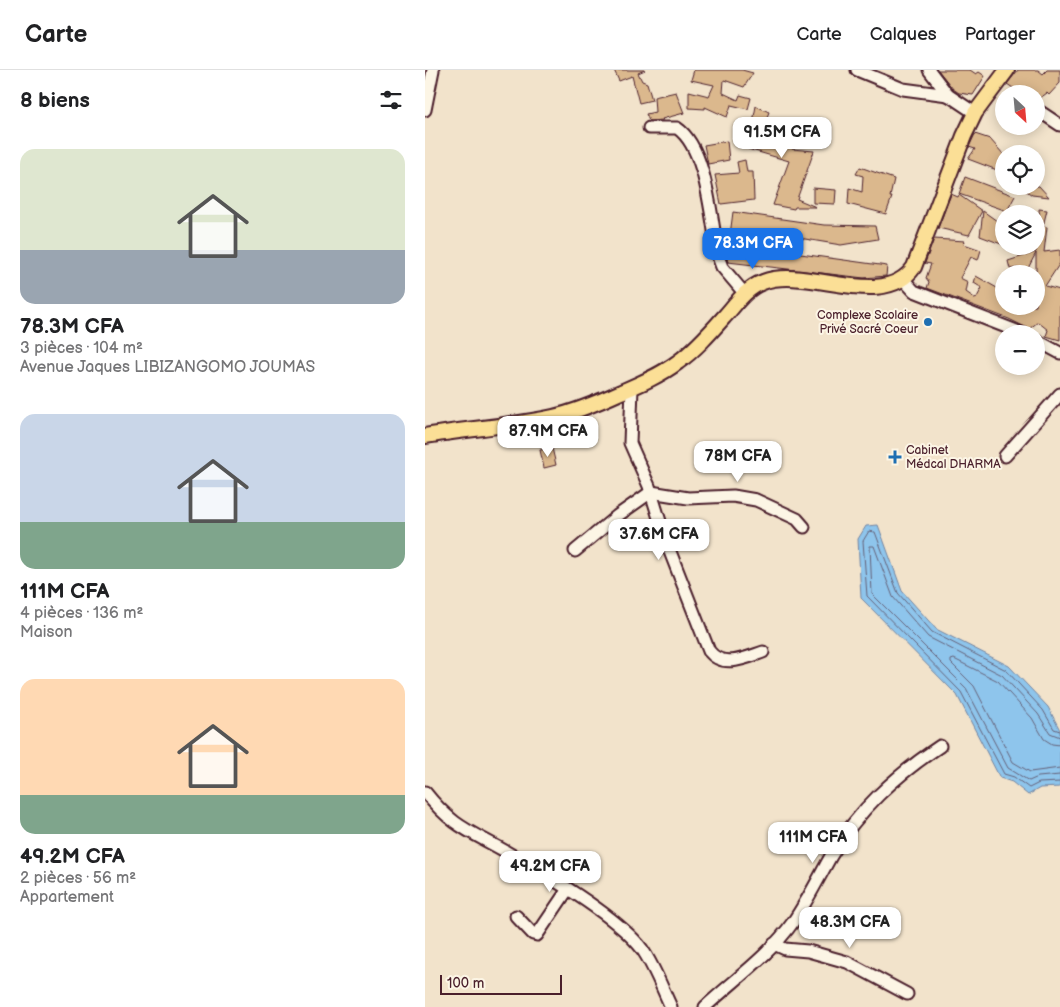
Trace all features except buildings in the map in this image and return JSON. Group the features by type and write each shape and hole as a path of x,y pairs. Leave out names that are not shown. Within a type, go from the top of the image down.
{"main road":[{"path":"425,436 553,417 632,388 678,362 705,338 745,294 759,284 777,278 871,287 886,286 903,279 914,267 954,159 975,113 1007,70"}],"street":[{"path":"425,110 433,70"},
{"path":"857,70 903,89 948,95"},
{"path":"929,70 948,95 975,113"},
{"path":"1045,115 1060,125"},
{"path":"649,128 677,128 691,141 705,188 719,259 722,267 745,294"},
{"path":"903,279 914,291 1001,325"},
{"path":"1045,345 1060,353"},
{"path":"632,388 630,443 651,492 667,544 709,651 715,658 729,662 763,652"},
{"path":"1005,456 1060,394"},
{"path":"575,551 651,492 687,498 733,496 756,500 797,519 804,527"},
{"path":"705,1007 774,944 792,924 817,886 830,858 858,817 895,778 940,746"},
{"path":"425,792 454,823 509,853 568,890 635,941 649,962 671,1007"},
{"path":"516,916 533,934 537,934 568,890"},
{"path":"774,944 847,962 907,994"}],"water":[{"path":"878,525 902,591 936,629 1009,666 1048,707 1060,730 1060,787 1040,788 1028,795 1012,782 1000,778 957,695 861,598 858,539 866,526"}],"place":[{"name":"Complexe Scolaire Privé Sacré Coeur","path":"928,322"},
{"name":"Cabinet Médcal DHARMA","path":"895,457"}]}
